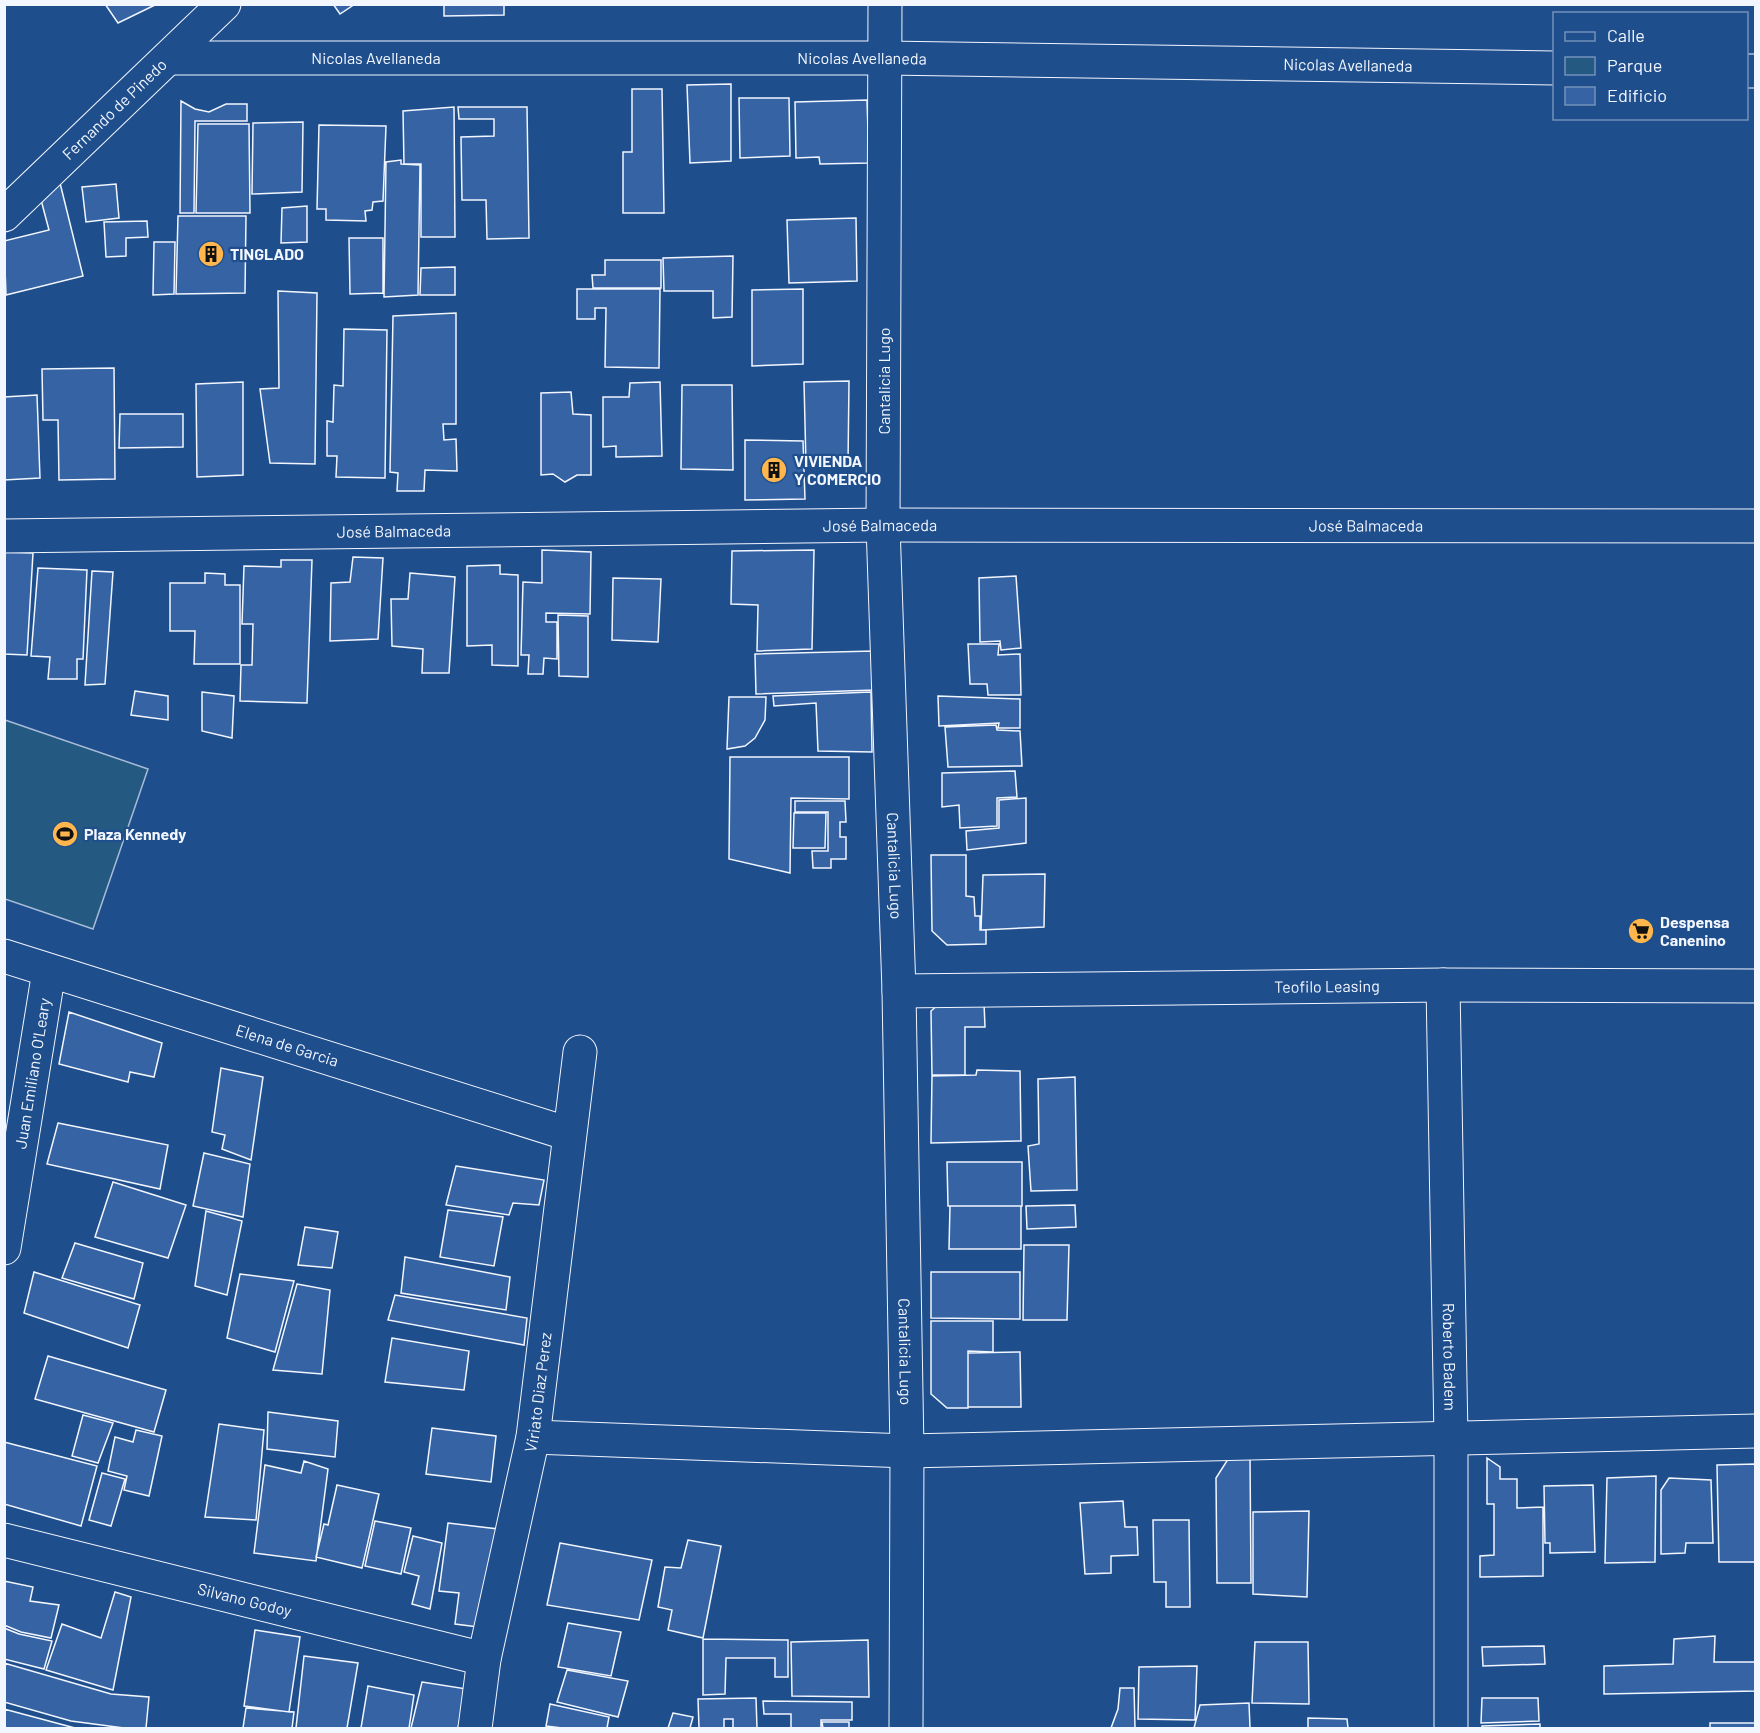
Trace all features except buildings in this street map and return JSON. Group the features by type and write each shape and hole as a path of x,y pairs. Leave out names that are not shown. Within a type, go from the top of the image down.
{"street":[{"name":"Fernando de Pinedo","path":"4,215 224,4"},
{"name":"Cantalicia Lugo","path":"885,4 883,525 899,992 907,1451 906,1728"},
{"name":"Nicolas Avellaneda","path":"169,58 886,58 1553,68"},
{"name":"José Balmaceda","path":"4,536 883,525 1755,526"},
{"name":"Elena de Garcia","path":"4,956 569,1134"},
{"name":"Juan Emiliano O'Leary","path":"4,1248 49,971"},
{"name":"Teofilo Leasing","path":"899,992 1443,985 1755,986"},
{"name":"Roberto Badem","path":"1443,985 1451,1438 1451,1728"},
{"name":"Viriato Diaz Perez","path":"476,1728 484,1659 533,1437 580,1052"},
{"path":"533,1437 907,1451 1755,1431"},
{"name":"Silvano Godoy","path":"4,1540 484,1659"}],"green space":[{"name":"Plaza Kennedy","path":"5,720 148,769 93,929 5,899"}],"place":[{"name":"TINGLADO","path":"211,254"},
{"name":"VIVIENDA Y COMERCIO","path":"774,470"},
{"name":"Plaza Kennedy","path":"65,834"},
{"name":"Despensa Canenino","path":"1641,931"}]}
